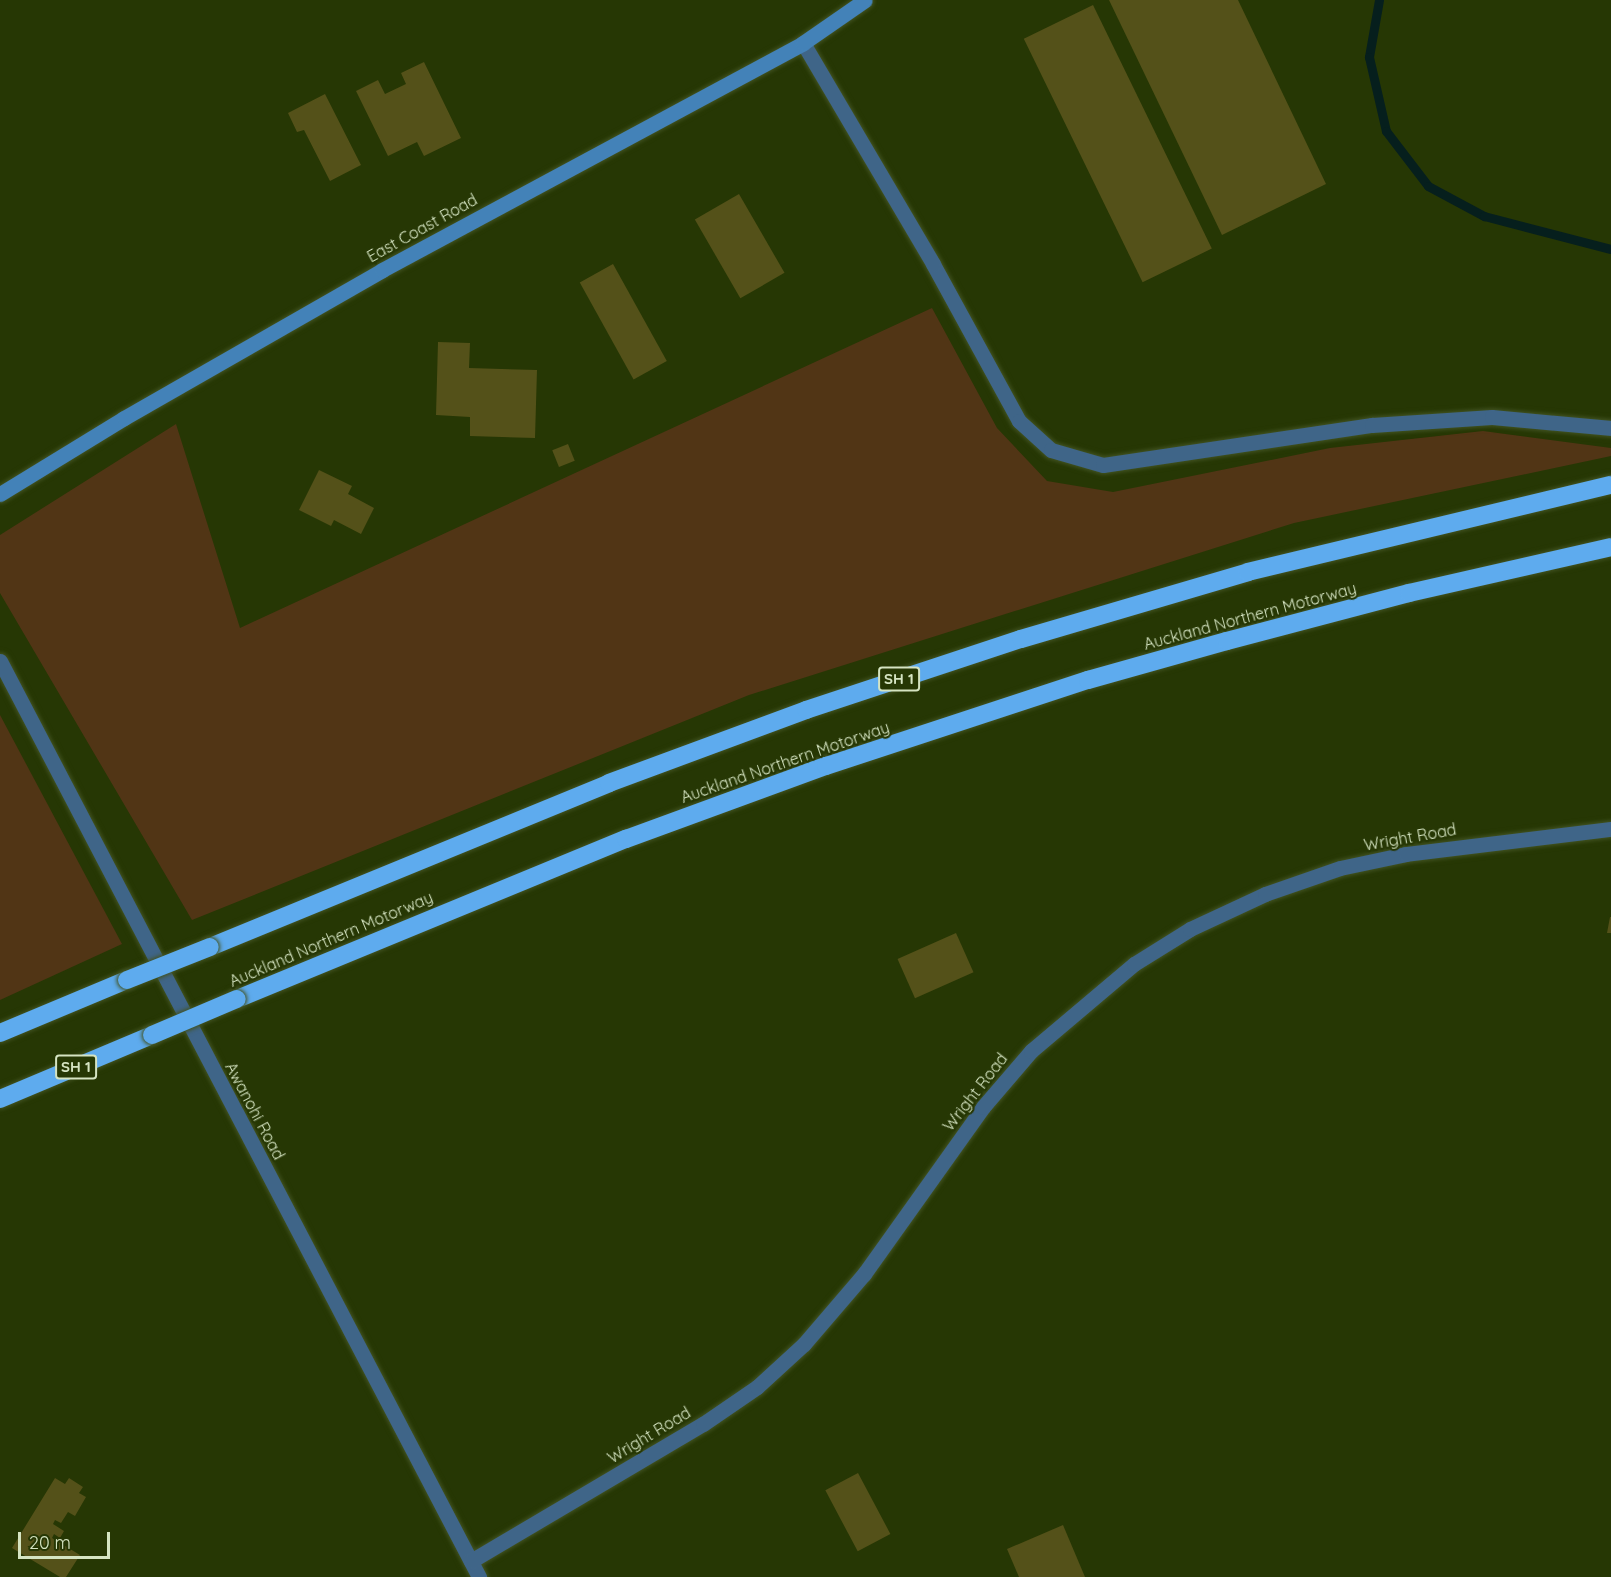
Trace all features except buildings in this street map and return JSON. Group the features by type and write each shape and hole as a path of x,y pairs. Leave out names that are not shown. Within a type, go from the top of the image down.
{"highway":[{"name":"SH 1","path":"0,1033 609,783 806,710 987,650 1248,572 1611,485"},
{"name":"Auckland Northern Motorway","path":"0,1099 615,843 837,762 1088,680 1227,641 1409,593 1611,548"}],"main road":[{"name":"East Coast Road","path":"0,494 124,418 382,270 803,43 865,0"}],"street":[{"path":"803,43 933,264 1019,421 1050,450 1103,465 1372,424 1492,417 1611,428"},
{"name":"Awanohi Road","path":"0,661 479,1577"},
{"name":"Wright Road","path":"471,1561 703,1424 757,1387 804,1344 864,1274 982,1107 1031,1052 1134,964 1190,929 1254,899 1340,868 1406,854 1611,829"}],"shaded area":[{"path":"932,308 997,428 1047,481 1113,492 1330,448 1483,431 1611,448 1611,456 1294,523 749,695 192,920 0,593 0,535 176,424 240,628"},
{"path":"0,715 122,944 0,1000"}],"waterway":[{"path":"1379,0 1369,57 1386,131 1428,186 1484,216 1611,249"}]}
